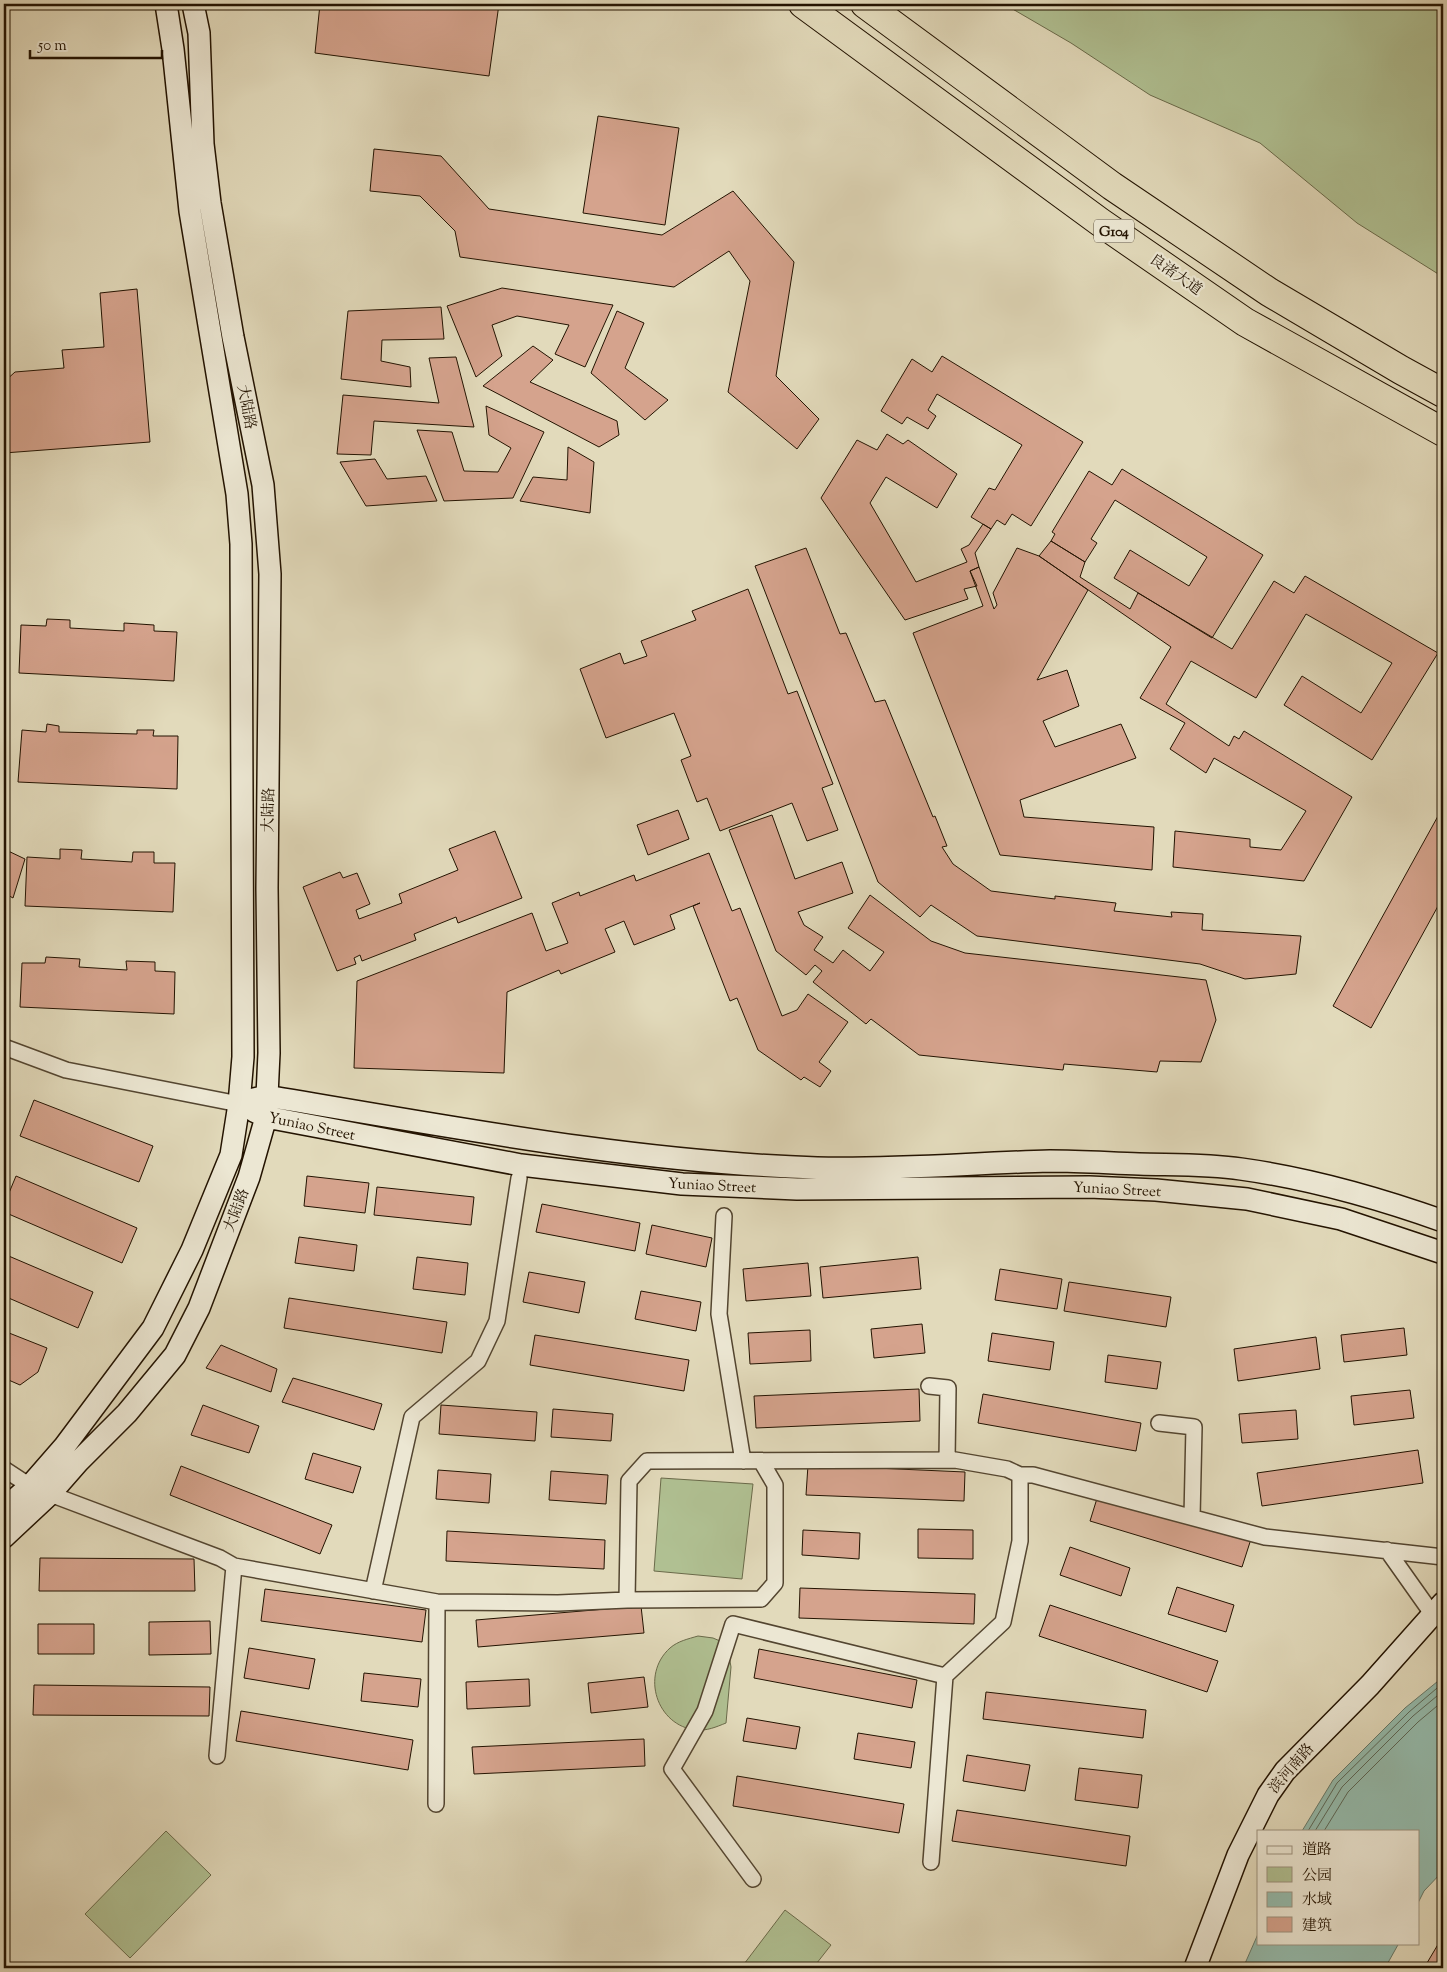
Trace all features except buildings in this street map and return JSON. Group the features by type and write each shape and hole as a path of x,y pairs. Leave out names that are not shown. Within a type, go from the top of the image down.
{"highway":[{"name":"良渚大道","path":"803,4 1100,222 1245,322 1443,432"},
{"name":"G104","path":"865,4 1112,186 1260,287 1443,393"}],"main road":[{"name":"大陆路","path":"4,1509 30,1486 64,1447 153,1328 192,1250 232,1155 239,1104 243,1057 241,544 237,494 190,211 173,42 166,4"},
{"name":"大陆路","path":"4,1537 50,1494 78,1462 127,1414 175,1355 199,1308 242,1196 266,1118 269,1053 267,888 270,574 263,485 233,337 210,203 203,144 199,33 193,4"},
{"name":"Yuniao Street","path":"239,1104 266,1096 519,1137 685,1160 817,1168 920,1168 1050,1161 1168,1164 1239,1169 1307,1182 1377,1200 1443,1221"},
{"name":"Yuniao Street","path":"239,1104 266,1118 521,1165 682,1184 797,1190 1089,1187 1156,1190 1247,1199 1340,1218 1443,1253"},
{"name":"滨河南路","path":"1195,1968 1238,1855 1268,1795 1285,1771 1370,1685 1438,1609"}],"street":[{"path":"4,1047 66,1070 239,1104"},
{"path":"372,1591 412,1417 478,1361 497,1321 519,1178"},
{"path":"724,1216 720,1314 743,1461"},
{"path":"929,1386 948,1388 947,1460"},
{"path":"1159,1423 1194,1427 1192,1517"},
{"path":"627,1600 629,1481 647,1461 947,1460 1007,1469 1020,1476 1033,1475 1265,1536 1443,1557"},
{"path":"4,1469 30,1486 220,1558 234,1566 437,1602 558,1603 627,1600 761,1599 775,1583 775,1485 761,1461"},
{"path":"931,1862 945,1676 1003,1622 1020,1541 1020,1476"},
{"path":"1387,1550 1438,1609"},
{"path":"217,1756 234,1566"},
{"path":"436,1804 437,1602"},
{"path":"753,1879 672,1769 705,1711 733,1624 945,1676"}],"green space":[{"path":"1004,4 1443,4 1443,277 1357,223 1260,143 1150,95 1071,43"},
{"path":"661,1478 753,1484 742,1579 654,1571"},
{"path":"698,1636 713,1638 727,1644 731,1667 726,1723 696,1730 682,1726 671,1719 657,1698 655,1685 656,1672 661,1659 670,1648 680,1642"},
{"path":"166,1831 211,1875 130,1958 85,1914"},
{"path":"785,1910 831,1945 813,1968 741,1968"}],"water":[{"path":"1443,1677 1443,1871 1424,1891 1420,1899 1420,1830 1303,1830 1333,1780 1405,1708"},
{"path":"1257,1936 1257,1944 1398,1944 1385,1968 1243,1968"}]}
